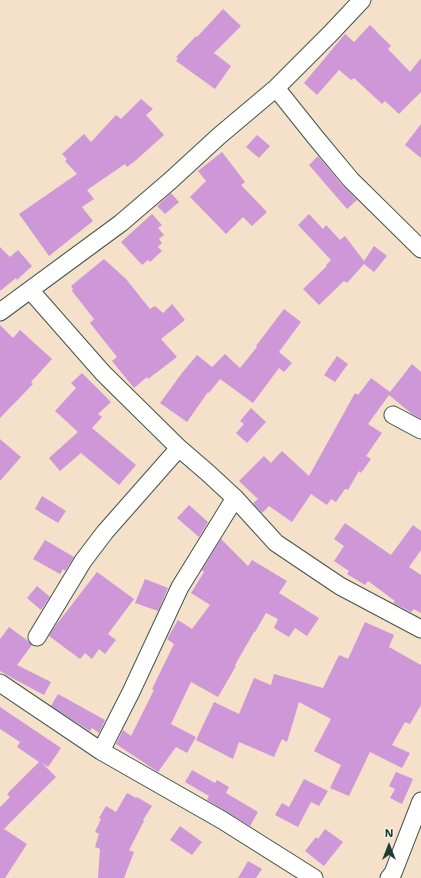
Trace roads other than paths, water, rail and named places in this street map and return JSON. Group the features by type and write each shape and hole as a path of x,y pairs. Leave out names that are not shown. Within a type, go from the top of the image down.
{"street":[{"path":"0,312 122,223 170,182 219,136 276,88 362,0"},
{"path":"276,88 352,180 421,249"},
{"path":"30,290 103,373 179,448 235,498 276,543 340,586 421,629"},
{"path":"393,415 421,430"},
{"path":"37,637 82,561 105,532 179,448"},
{"path":"100,751 131,692 180,587 235,498"},
{"path":"0,683 100,751 222,820 314,878"},
{"path":"389,878 393,873 421,802"}]}
